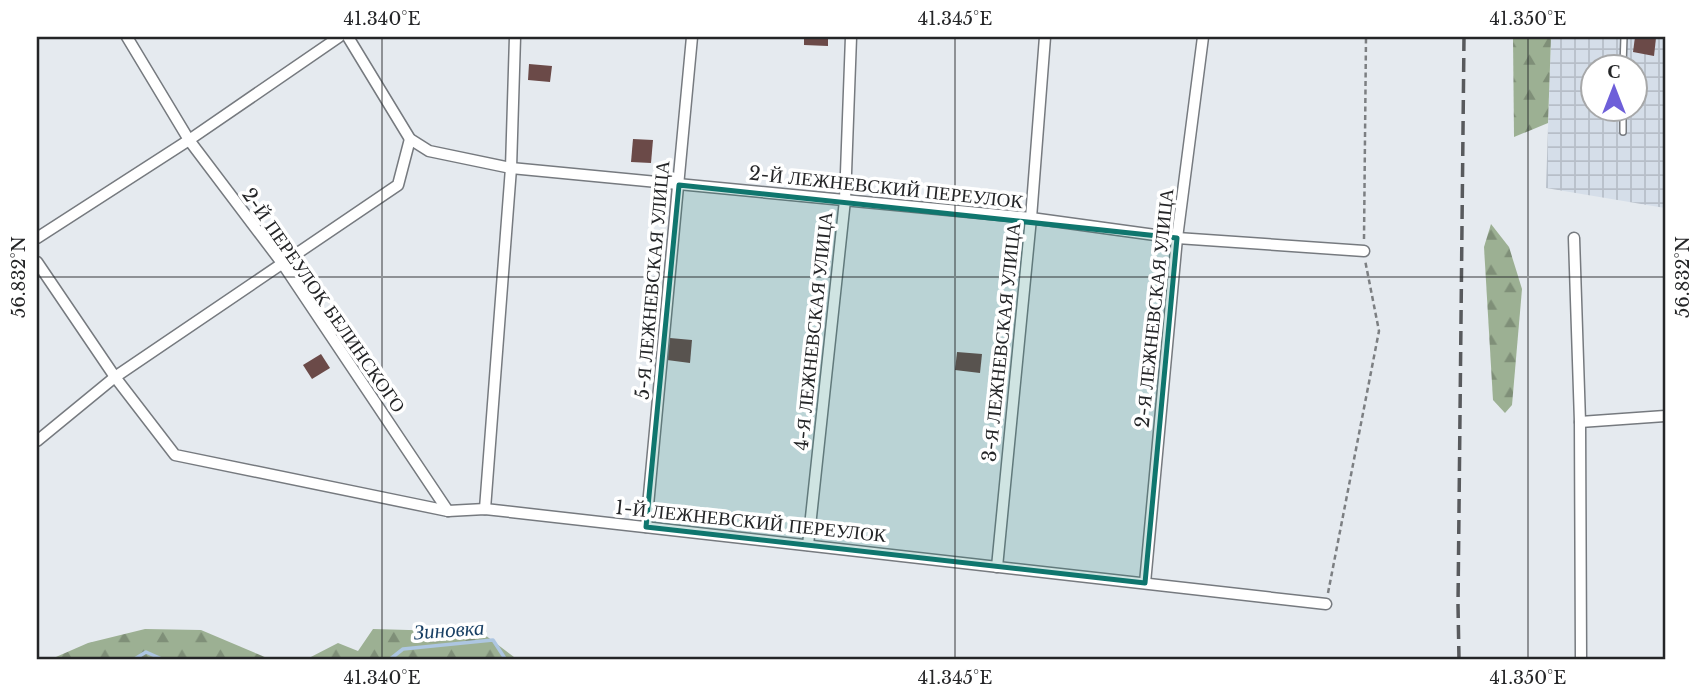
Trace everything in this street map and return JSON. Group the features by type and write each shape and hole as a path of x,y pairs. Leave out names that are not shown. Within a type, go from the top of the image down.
{"street":[{"name":"2-Й ПЕРЕУЛОК БЕЛИНСКОГО","path":"127,37 189,140 282,263 448,511"},
{"path":"37,238 189,140 339,37"},
{"path":"37,441 115,377 398,185 410,139 348,37"},
{"path":"485,509 511,168 515,37"},
{"name":"5-Я ЛЕЖНЕВСКАЯ УЛИЦА","path":"646,527 692,37"},
{"name":"4-Я ЛЕЖНЕВСКАЯ УЛИЦА","path":"807,545 845,200 851,37"},
{"name":"3-Я ЛЕЖНЕВСКАЯ УЛИЦА","path":"997,567 1031,218 1045,37"},
{"name":"2-Я ЛЕЖНЕВСКАЯ УЛИЦА","path":"1145,583 1177,238 1203,37"},
{"name":"2-Й ЛЕЖНЕВСКИЙ ПЕРЕУЛОК","path":"410,139 429,151 511,168 1031,218 1177,238 1364,251"},
{"path":"1574,238 1580,422 1581,660"},
{"path":"37,262 115,377"},
{"name":"1-Й ЛЕЖНЕВСКИЙ ПЕРЕУЛОК","path":"115,377 175,454 448,511 485,509 1326,604"},
{"path":"1580,422 1665,416"}],"lane":[{"path":"1623,122 1623,132"}],"path":[{"path":"1326,604 1379,331 1364,251 1366,37"}],"highlighted area":[{"path":"679,185 1177,238 1145,583 646,527"}],"shaded area":[{"path":"1551,37 1665,37 1665,208 1546,188"}],"green space":[{"path":"1513,37 1551,37 1548,123 1514,137"},
{"path":"1491,224 1509,247 1522,289 1512,405 1505,413 1493,400 1484,247"},
{"path":"145,629 201,630 272,660 49,660 88,643"},
{"path":"373,629 481,632 518,660 305,660 338,643 358,651"}],"building":[{"path":"804,37 828,37 828,46 804,45"},
{"path":"1635,37 1656,38 1654,56 1650,55 1650,52 1633,52"},
{"path":"529,64 552,66 550,82 528,80"},
{"path":"633,139 653,140 651,163 631,162"},
{"path":"670,338 692,340 690,363 667,360"},
{"path":"957,352 982,354 980,373 955,370"},
{"path":"321,354 330,368 312,379 303,365"}],"waterway":[{"name":"Зиновка","path":"389,660 403,649 493,640 506,660"},
{"name":"Зиновка","path":"133,660 146,652 164,660"}],"railway":[{"path":"1459,660 1464,37"}]}
